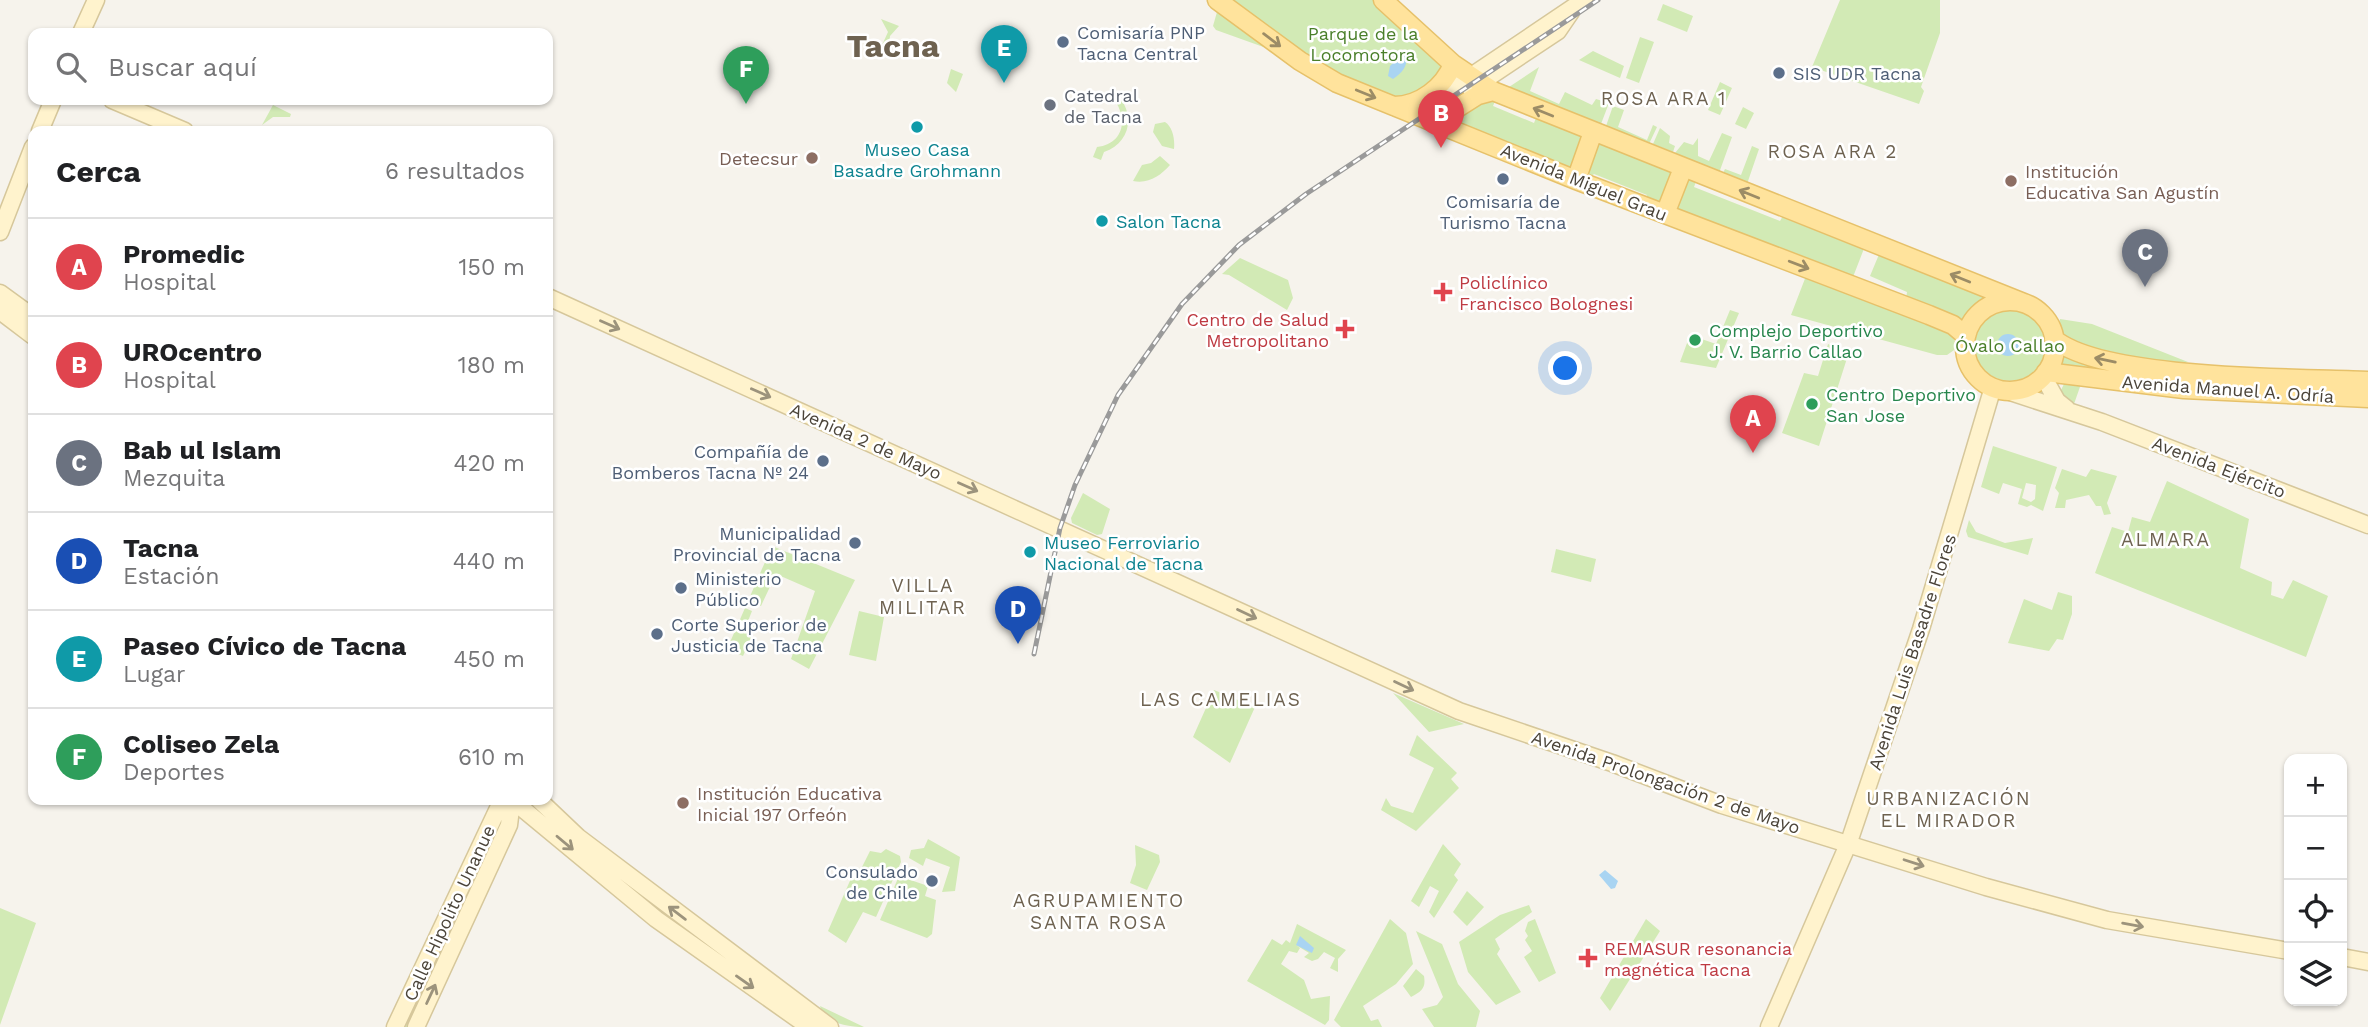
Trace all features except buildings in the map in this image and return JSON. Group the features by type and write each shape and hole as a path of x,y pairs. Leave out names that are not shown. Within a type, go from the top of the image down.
{"main road":[{"name":"Avenida Miguel Grau","path":"1217,0 1300,61 1338,83 1576,180 1929,315 1953,325 1966,335"},
{"path":"1383,0 1453,64 1481,84 1593,132 2024,303 2043,316 2054,339 2053,358 2045,374 2027,387 1999,388 1971,367 1965,351 1966,335 1978,315 1990,305 2006,301 2024,303"},
{"path":"1394,106 1410,104 1442,85 1453,64"},
{"path":"1448,128 1448,114 1478,95 1481,84"},
{"path":"1576,180 1593,132"},
{"path":"1665,214 1683,168"},
{"name":"Avenida Manuel A. Odría","path":"2054,339 2083,355 2222,383 2368,398"},
{"name":"Avenida Manuel A. Odría","path":"2045,374 2131,384 2368,381"}],"street":[{"path":"83,28 96,0"},
{"path":"1420,116 1481,84 1579,3"},
{"path":"42,126 51,105"},
{"path":"124,105 173,126"},
{"path":"0,232 28,160"},
{"path":"0,293 28,313"},
{"name":"Avenida 2 de Mayo","path":"553,299 1185,585"},
{"path":"0,311 28,332"},
{"name":"Avenida Ejército","path":"2045,374 2057,401 2069,410"},
{"name":"Avenida Ejército","path":"1999,388 2069,410 2368,525"},
{"name":"Avenida Luis Basadre Flores","path":"1769,1027 1849,842 1999,388"},
{"name":"Avenida Prolongación 2 de Mayo","path":"1185,585 1459,711 1734,809 1849,842 1986,887 2107,920 2284,950"},
{"name":"Calle Hipolito Unanue","path":"395,1027 500,805"},
{"name":"Calle Hipolito Unanue","path":"416,1027 509,825 511,805"},
{"path":"518,805 656,919 809,1027"},
{"path":"544,805 578,837 830,1027"},
{"path":"509,825 518,820 535,819"},
{"path":"463,884 478,891"},
{"path":"2347,958 2368,962"}],"green space":[{"name":"Parque de la Locomotora","path":"1226,0 1375,0 1443,64 1446,73 1403,102 1321,68"},
{"path":"1840,0 1940,0 1940,33 1921,87 1924,91 1919,104 1812,67"},
{"path":"1663,4 1693,16 1687,32 1657,20"},
{"path":"1221,9 1269,49 1216,30 1213,26 1217,12"},
{"path":"881,19 899,26 890,36 888,54 870,45 883,43 888,32"},
{"path":"1640,37 1654,42 1639,83 1626,78"},
{"path":"1593,51 1624,66 1620,78 1579,60"},
{"path":"1539,67 1530,91 1559,104 1565,92 1592,105 1596,99 1609,103 1601,124 1506,89"},
{"path":"951,69 963,74 956,92 947,83"},
{"path":"1720,82 1732,88 1720,115 1708,110"},
{"path":"1120,98 1125,105 1128,121 1124,136 1119,143 1104,152 1101,160 1093,157 1097,147 1112,142 1120,131 1122,117 1116,102"},
{"path":"1487,99 1495,101 1493,106 1534,123 1536,118 1582,136 1586,142 1572,171 1455,125 1452,114"},
{"path":"273,105 291,114 290,117 273,117 262,125"},
{"path":"1613,106 1624,110 1618,127 1647,140 1653,125 1657,127 1649,144 1606,126"},
{"path":"1743,107 1754,113 1746,129 1735,124"},
{"path":"1165,122 1173,134 1174,149 1162,146 1153,132 1155,124"},
{"path":"1660,128 1670,136 1669,143 1675,146 1673,152 1653,144"},
{"path":"1722,133 1732,137 1719,173 1675,153 1684,142 1693,145 1698,138 1698,156 1709,161"},
{"path":"1600,143 1672,171 1660,204 1645,200 1647,195 1594,174 1589,178 1585,171"},
{"path":"1752,146 1759,149 1747,184 1722,175 1725,169 1741,175"},
{"path":"1160,156 1170,165 1166,169 1149,180 1133,181 1142,165 1151,163"},
{"path":"1697,179 1694,187 1780,221 1784,214 1865,246 1853,277 1676,208 1683,180"},
{"path":"1880,252 1987,295 1969,310 1961,322 1906,299 1907,292 1870,276"},
{"path":"1240,258 1288,280 1293,298 1287,310 1229,275 1222,274"},
{"path":"1806,276 1952,332 1957,348 1947,355 1937,355 1791,315"},
{"name":"Óvalo Callao","path":"2010,309 2030,315 2040,325 2046,345 2040,365 2030,375 2010,381 1990,375 1980,365 1974,345 1980,325 1990,315"},
{"name":"Complejo Deportivo J. V. Barrio Callao","path":"1730,310 1739,313 1716,368 1680,362 1690,335 1716,344"},
{"path":"2060,319 2092,324 2188,362 2177,364 2130,359 2079,347 2066,340 2058,331"},
{"name":"Centro Deportivo San Jose","path":"1828,344 1849,352 1819,446 1782,433 1804,373 1818,376"},
{"path":"2059,352 2194,380 2061,367 2057,362"},
{"path":"2065,382 2081,384 2074,404 2065,402 2060,392"},
{"path":"1993,446 2057,467 2043,511 2031,505 2027,507 2018,504 2022,489 2003,483 1999,494 1981,487","holes":["2026,483 2036,485 2035,499 2031,502 2022,498"]},
{"path":"2062,469 2086,477 2091,469 2117,476 2107,503 2111,514 2104,515 2101,506 2096,506 2089,495 2066,500 2065,508 2055,508 2059,493 2055,488"},
{"path":"2167,481 2249,519 2240,568 2272,582 2271,595 2283,599 2293,580 2328,596 2306,657 2095,573 2112,527 2128,532 2132,517 2150,522"},
{"path":"1083,493 1110,509 1102,534 1097,535 1072,523 1071,518"},
{"path":"1969,520 1976,532 2005,543 2033,538 2028,555 1968,537 1966,531"},
{"path":"772,546 855,580 809,669 791,659 815,591 776,574 761,606 748,601"},
{"path":"1556,549 1596,559 1591,582 1551,572"},
{"path":"2058,592 2072,596 2072,614 2063,640 2057,639 2049,651 2008,643 2024,599 2052,610"},
{"path":"745,608 752,611 748,621 757,625 743,656 727,649"},
{"path":"859,611 884,617 876,661 849,655"},
{"path":"1214,690 1255,707 1230,763 1193,737"},
{"path":"1393,693 1464,724 1429,732"},
{"path":"1417,735 1457,773 1451,779 1459,788 1416,831 1381,810 1386,798 1391,806 1413,813 1434,768 1409,755"},
{"path":"928,839 960,857 955,891 942,892 950,867 926,858 923,866 909,858 911,850 924,848"},
{"path":"1443,844 1461,864 1454,875 1458,880 1434,918 1429,912 1439,891 1430,886 1419,907 1411,901"},
{"path":"1135,845 1159,855 1160,862 1147,890 1130,883 1136,865"},
{"path":"886,849 900,856 901,862 876,917 863,912 846,943 828,931 856,867 861,869 870,851 881,853"},
{"path":"899,876 928,886 925,896 936,900 932,934 927,938 880,920"},
{"path":"1467,891 1484,907 1467,926 1453,912"},
{"path":"1529,905 1532,912 1495,939 1500,949 1497,954 1521,992 1496,1005 1468,972 1459,942 1500,915"},
{"path":"0,908 36,923 0,1025"},
{"path":"1390,919 1406,933 1413,964 1396,984 1363,1006 1371,1021 1378,1019 1382,1027 1341,1027 1334,1020"},
{"path":"1535,919 1556,973 1539,982 1524,957 1532,951 1525,940 1528,936 1525,931 1528,922"},
{"path":"1646,919 1660,931 1610,1011 1600,998"},
{"path":"1297,924 1346,950 1338,959 1338,972 1330,968 1335,958 1324,952 1312,961 1304,957 1309,953 1296,945 1300,948 1297,953 1289,951 1281,964 1304,980 1311,999 1330,996 1329,1020 1325,1025 1247,981 1272,939 1282,945 1286,940 1290,943"},
{"path":"1416,931 1442,944 1458,984 1480,1011 1476,1027 1434,1027 1422,1009 1437,1005 1443,997"},
{"path":"430,968 436,970 408,1027 402,1027"},
{"path":"1416,969 1424,976 1424,986 1411,997 1403,986"},
{"path":"820,1006 864,1027 844,1025 831,1020 822,1012"}],"water":[{"path":"1402,54 1407,58 1406,65 1393,79 1388,76 1390,66"},
{"path":"2008,334 2016,337 2019,345 2016,353 2008,356 2000,353 1997,345 2000,337"},
{"path":"1605,870 1618,881 1615,888 1611,889 1599,875"},
{"path":"1300,936 1314,948 1312,953 1296,945"}],"railway":[{"path":"1034,654 1060,528 1075,485 1118,395 1182,304 1239,245 1306,194 1598,0"}],"place":[{"name":"Comisaría PNP Tacna Central","path":"1063,42"},
{"name":"SIS UDR Tacna","path":"1779,73"},
{"name":"Paseo Cívico de Tacna","path":"1004,83"},
{"name":"Coliseo Zela","path":"746,104"},
{"name":"Catedral de Tacna","path":"1050,105"},
{"name":"Museo Casa Basadre Grohmann","path":"917,127"},
{"name":"UROcentro","path":"1441,148"},
{"name":"Detecsur","path":"812,158"},
{"name":"Comisaría de Turismo Tacna","path":"1503,179"},
{"name":"Institución Educativa San Agustín","path":"2011,181"},
{"name":"Salon Tacna","path":"1102,221"},
{"name":"Bab ul Islam","path":"2145,287"},
{"name":"Policlínico Francisco Bolognesi","path":"1443,292"},
{"name":"Centro de Salud Metropolitano","path":"1345,329"},
{"name":"Complejo Deportivo J. V. Barrio Callao","path":"1695,340"},
{"name":"Centro Deportivo San Jose","path":"1812,404"},
{"name":"Promedic","path":"1753,453"},
{"name":"Compañía de Bomberos Tacna Nº 24","path":"823,461"},
{"name":"Municipalidad Provincial de Tacna","path":"855,543"},
{"name":"Museo Ferroviario Nacional de Tacna","path":"1030,552"},
{"name":"Ministerio Público","path":"681,588"},
{"name":"Corte Superior de Justicia de Tacna","path":"657,634"},
{"name":"Tacna","path":"1018,644"},
{"name":"Institución Educativa Inicial 197 Orfeón","path":"683,803"},
{"name":"Consulado de Chile","path":"932,881"},
{"name":"REMASUR resonancia magnética Tacna","path":"1588,958"}],"district":[{"name":"Tacna","path":"893,46"},
{"name":"ROSA ARA 1","path":"1664,98"},
{"name":"ROSA ARA 2","path":"1833,151"},
{"name":"ALMARA","path":"2166,539"},
{"name":"VILLA MILITAR","path":"923,596"},
{"name":"LAS CAMELIAS","path":"1221,699"},
{"name":"URBANIZACIÓN EL MIRADOR","path":"1949,809"},
{"name":"AGRUPAMIENTO SANTA ROSA","path":"1099,911"}]}
